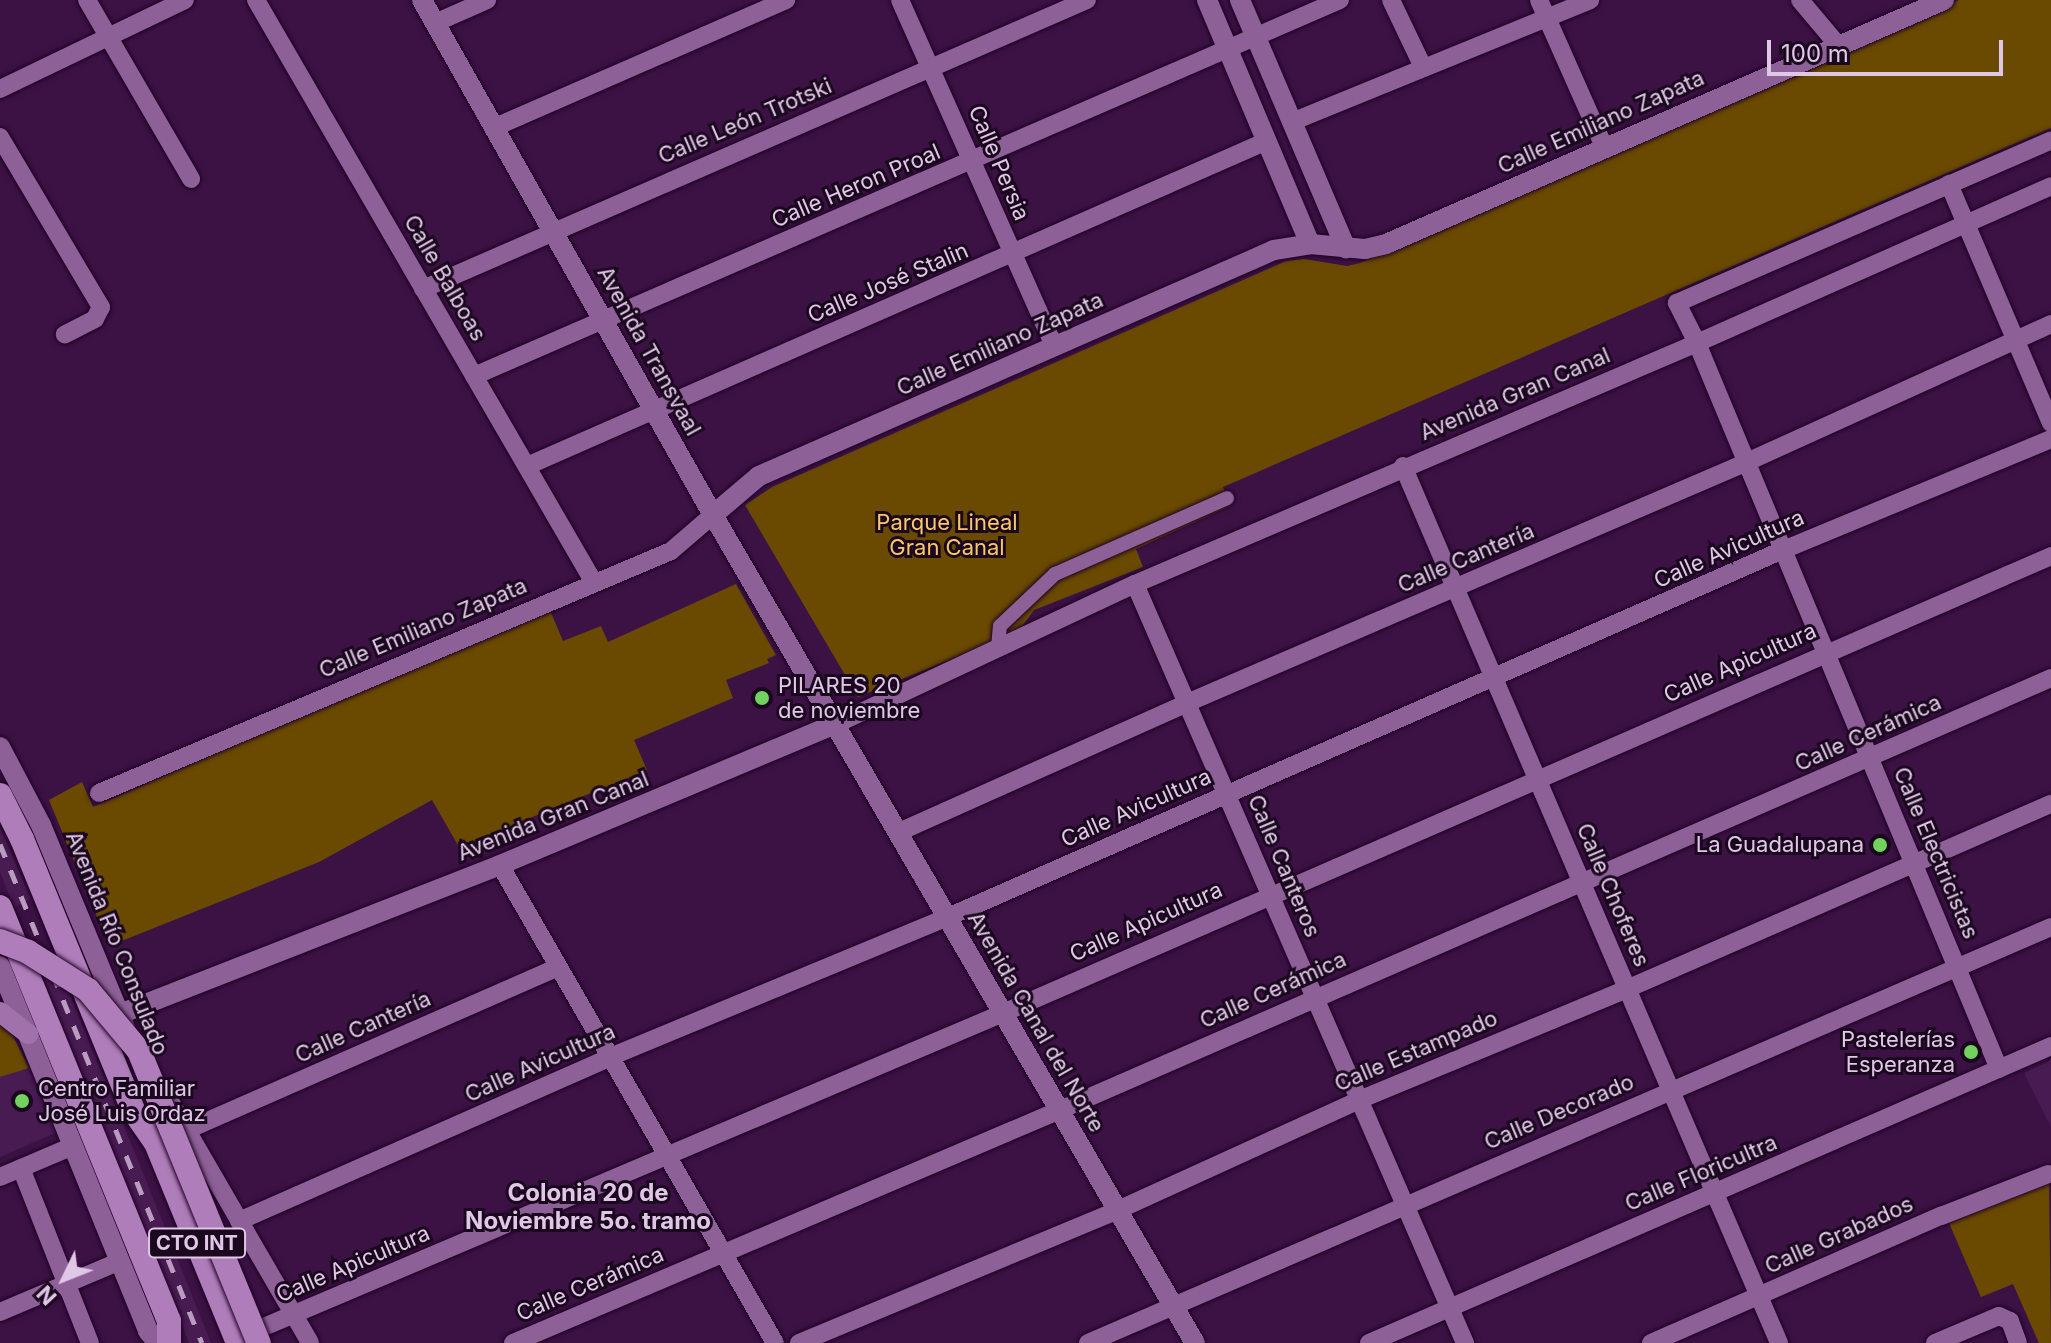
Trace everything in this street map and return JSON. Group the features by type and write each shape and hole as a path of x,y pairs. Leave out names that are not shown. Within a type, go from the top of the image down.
{"highway":[{"name":"CTO INT","path":"0,795 55,889 84,958 133,1110 156,1143"},
{"name":"CTO INT","path":"1,910 19,984 169,1321 169,1343"},
{"path":"0,941 38,957 88,990 139,1051 259,1336"},
{"name":"Avenida Río Consulado","path":"156,1143 238,1343"}],"main road":[{"path":"0,1012 28,1034"}],"street":[{"path":"87,0 191,179"},
{"path":"0,89 185,0"},
{"name":"Calle Balboas","path":"256,0 593,581"},
{"name":"Avenida Transvaal","path":"422,0 656,409 713,515 836,724"},
{"path":"435,23 487,0"},
{"path":"493,128 786,0"},
{"name":"Calle Persia","path":"900,0 1054,346"},
{"name":"Calle León Trotski","path":"423,289 1087,0"},
{"path":"1207,0 1310,244"},
{"path":"1240,0 1346,248"},
{"name":"Calle Heron Proal","path":"474,376 1340,0"},
{"path":"1391,0 1423,67"},
{"path":"1294,121 1423,67 1543,8 1590,0"},
{"path":"1800,0 1837,44"},
{"name":"Calle Emiliano Zapata","path":"99,793 593,581 671,551 759,476 1274,250 1310,244 1365,249 1386,244 1837,44 1944,0"},
{"path":"1543,8 1604,147"},
{"path":"0,137 101,307 95,319 65,334"},
{"path":"2051,140 1949,184 2051,423"},
{"name":"Calle José Stalin","path":"527,466 1013,256 1267,141"},
{"name":"Calle Electricistas","path":"1949,184 1677,303 1697,343 1999,1069"},
{"name":"Avenida Gran Canal","path":"120,1014 500,865 836,724 1135,584 1403,466 1697,343 2051,186"},
{"name":"Calle Cantería","path":"899,832 1187,703 1456,590 1747,462 2051,324"},
{"name":"Calle Avicultura","path":"239,1221 610,1057 948,917 1783,550 2051,439"},
{"name":"Calle Choferes","path":"1403,466 1779,1343"},
{"path":"998,648 1000,626 1055,574 1227,498"},
{"name":"Calle Apicultura","path":"259,1336 294,1315 1003,1013 2051,556"},
{"name":"Calle Canteros","path":"1135,584 1465,1343"},
{"name":"Calle Cerámica","path":"513,1343 1060,1110 2051,678"},
{"name":"Avenida Canal del Norte","path":"836,724 1195,1343"},
{"name":"Avenida Río Consulado","path":"0,747 41,825 55,889"},
{"name":"Calle Estampado","path":"799,1343 1118,1210 1359,1100 1627,989 2051,804"},
{"path":"500,865 775,1343"},
{"name":"Calle Decorado","path":"1088,1343 2051,927"},
{"name":"Avenida Río Consulado","path":"84,958 120,1014 152,1100 156,1143"},
{"name":"CTO INT","path":"0,966 19,984 28,1034 148,1331 158,1343"},
{"name":"Calle Cantería","path":"187,1130 558,967"},
{"path":"120,1014 310,1343"},
{"name":"Calle Floricultra","path":"1369,1343 2051,1046"},
{"path":"0,1177 73,1146"},
{"path":"21,1168 90,1343"},
{"name":"Calle Grabados","path":"1651,1343 1941,1216 2049,1175"},
{"path":"0,1312 120,1261"},
{"path":"1935,1343 1999,1316 2010,1321 2018,1343"}],"shaded area":[{"path":"0,828 31,899 14,907 0,872"},
{"path":"59,968 211,1343 189,1343 42,975"},
{"path":"2051,1060 2051,1127 2024,1073"},
{"name":"Centro Familiar José Luis Ordaz","path":"15,1064 29,1068 57,1132 0,1157 0,1070"}],"green space":[{"name":"Parque Lineal Gran Canal","path":"1959,0 2051,0 2051,128 1223,487 1230,506 1136,549 1143,567 1034,610 1018,632 858,697 745,505 772,487 1286,261 1304,259 1347,266 1360,263"},
{"path":"736,584 776,655 767,659 769,663 726,680 733,698 634,740 647,770 459,847 432,800 319,862 109,946 49,800 82,782 93,807 549,608 563,641 601,626 608,642"},
{"path":"0,1010 29,1068 0,1077"},
{"path":"2049,1181 2051,1343 2039,1343 2013,1284 1981,1297 1949,1223"}],"railway":[{"path":"0,844 202,1343"}],"place":[{"name":"PILARES 20 de noviembre","path":"762,698"},
{"name":"La Guadalupana","path":"1880,845"},
{"name":"Pastelerías Esperanza","path":"1971,1052"},
{"name":"Centro Familiar José Luis Ordaz","path":"22,1101"}],"district":[{"name":"Colonia 20 de Noviembre 5o. tramo","path":"588,1207"}]}
